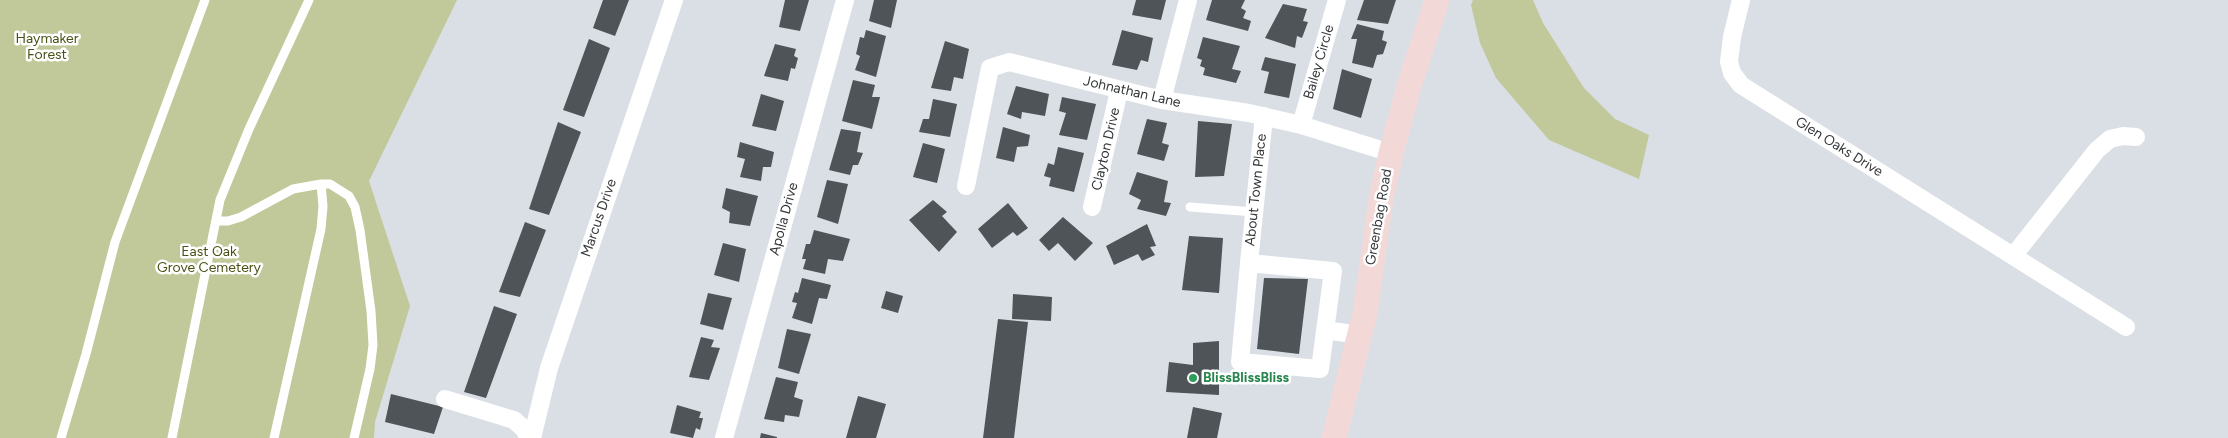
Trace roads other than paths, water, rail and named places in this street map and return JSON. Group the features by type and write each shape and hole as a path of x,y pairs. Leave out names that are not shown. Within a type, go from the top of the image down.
{"main road":[{"name":"Greenbag Road","path":"1334,438 1360,335 1381,199 1391,152 1410,83 1437,0"}],"street":[{"name":"Marcus Drive","path":"531,438 549,368 674,0"},
{"name":"Apolla Drive","path":"724,438 845,0"},
{"path":"1162,100 1188,0"},
{"name":"Bailey Circle","path":"1301,125 1337,0"},
{"name":"Glen Oaks Drive","path":"1742,0 1732,37 1729,62 1732,72 1741,85 2126,327"},
{"name":"Johnathan Lane","path":"966,186 990,68 1009,62 1119,91 1162,100 1264,116 1391,152"},
{"name":"Clayton Drive","path":"1092,206 1119,91"},
{"name":"About Town Place","path":"1249,263 1333,271 1320,369 1240,362 1249,263 1264,116"},
{"path":"2014,255 2097,150 2110,140 2123,136 2136,137"},
{"path":"1325,330 1360,335"},
{"path":"445,399 514,420 531,438"}],"lane":[{"path":"60,438 86,354 115,242 205,0"},
{"path":"172,438 220,200 228,177 309,0"},
{"path":"274,438 321,229 323,206 321,184"},
{"path":"216,221 228,221 241,217 294,189 330,184 349,196 355,207 366,268 373,345 370,369 354,438"},
{"path":"1190,207 1254,212"}],"place":[{"name":"BlissBlissBliss","path":"1193,378"}],"park label":[{"name":"Haymaker Forest","path":"47,48"},
{"name":"East Oak Grove Cemetery","path":"209,260"}]}
